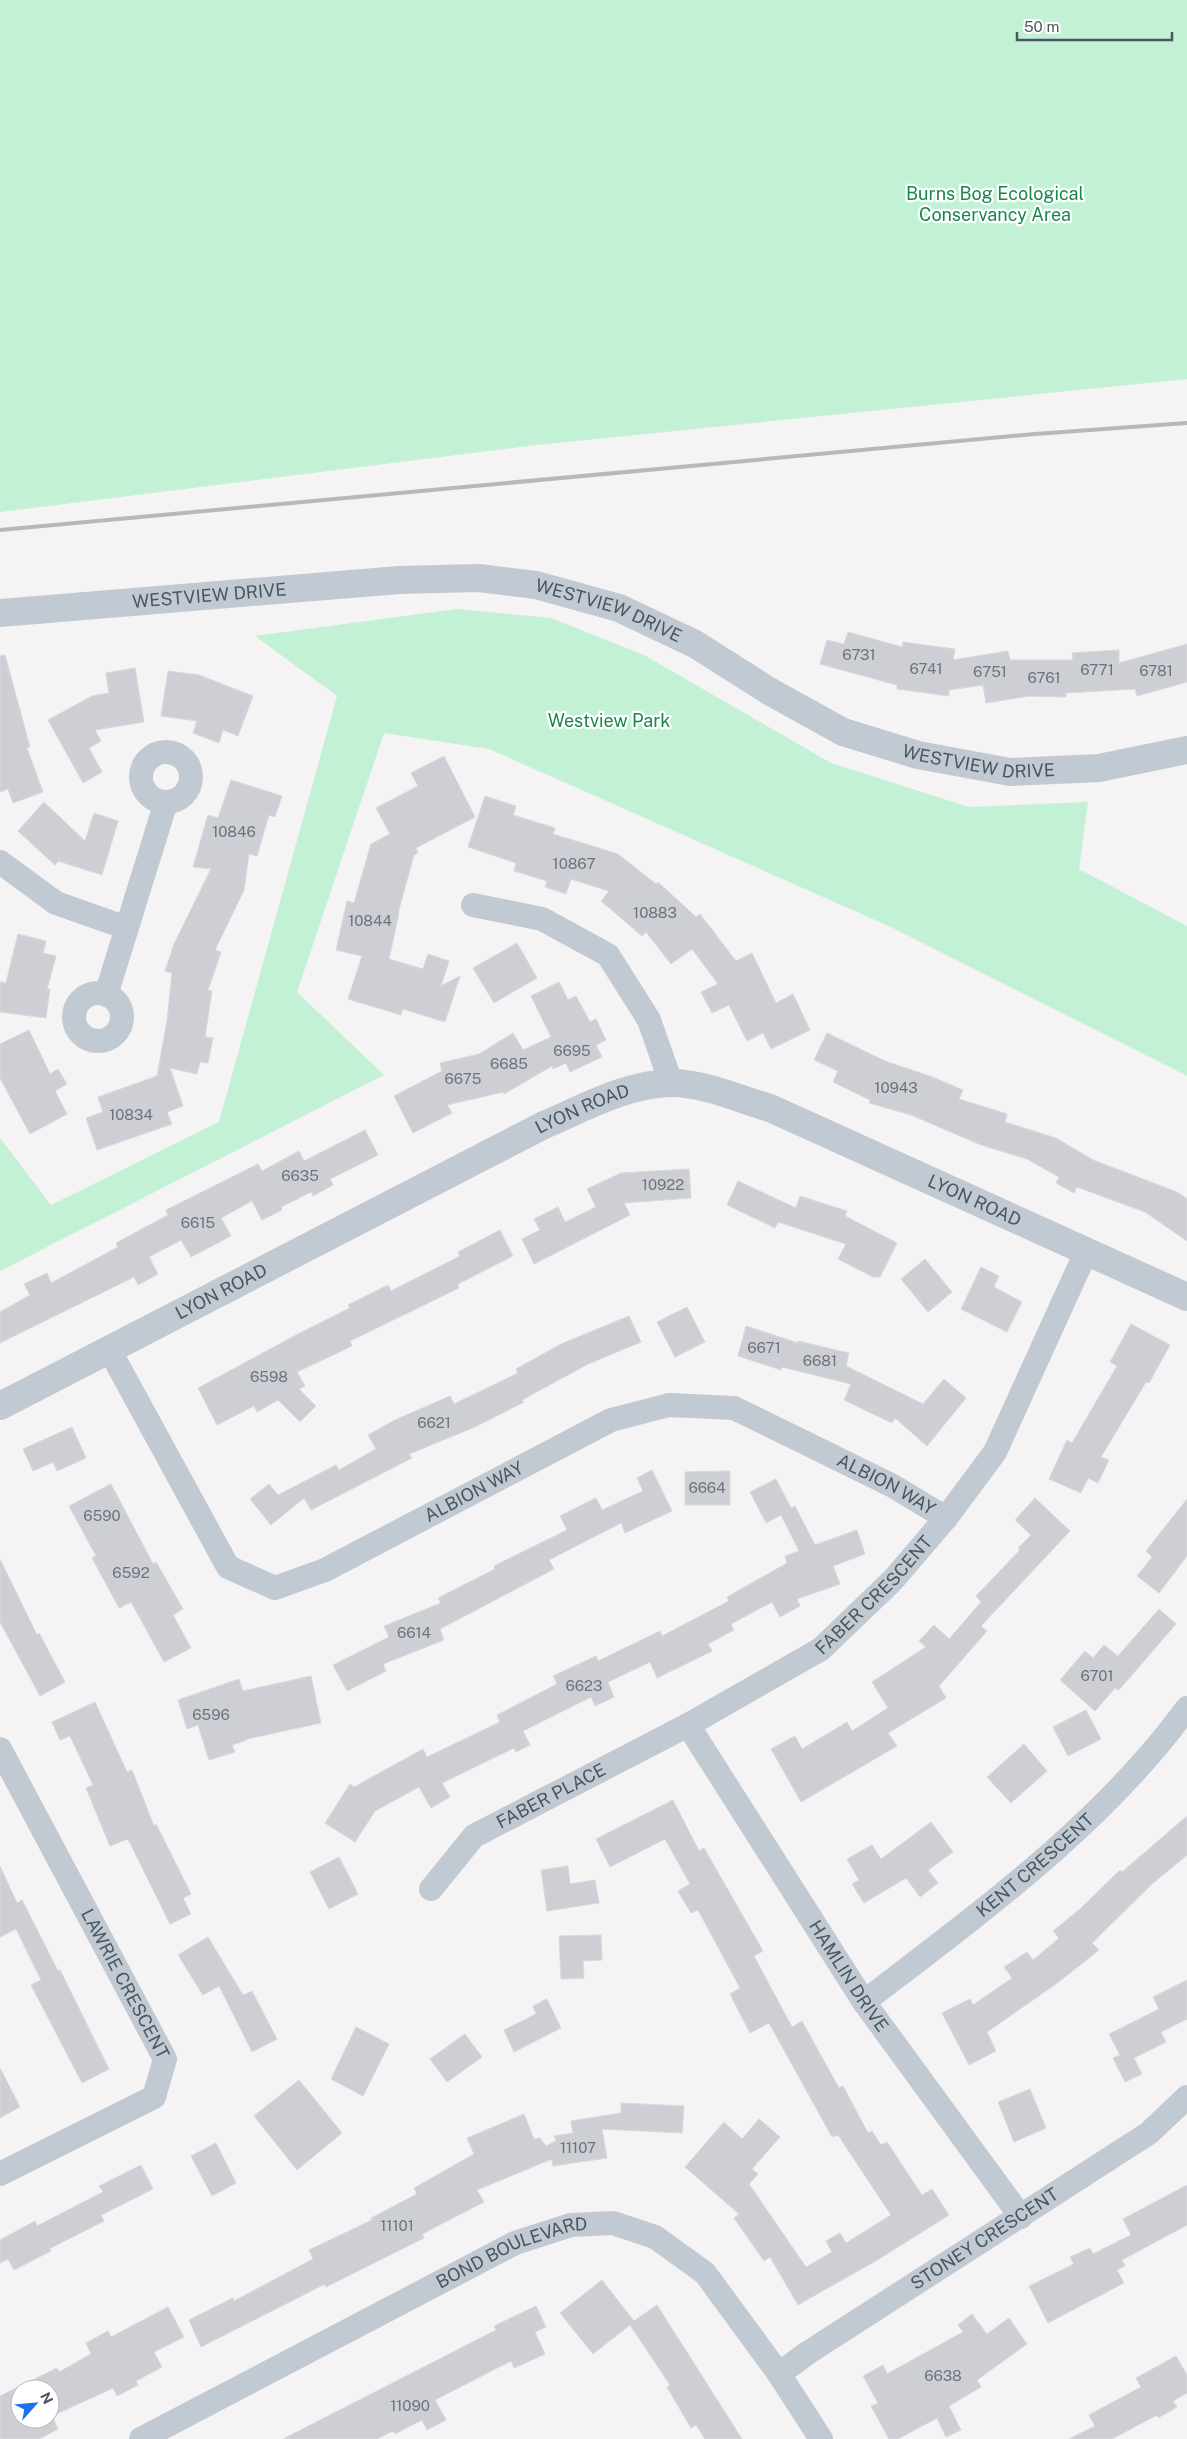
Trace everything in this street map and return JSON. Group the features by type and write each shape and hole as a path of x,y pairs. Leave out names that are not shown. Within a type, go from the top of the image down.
{"street":[{"name":"WESTVIEW DRIVE","path":"0,614 399,580 479,578 536,585 619,608 695,644 769,691 843,732 918,755 1010,772 1099,768 1187,750"},
{"path":"106,995 166,802"},
{"path":"0,862 56,903 127,928"},
{"path":"473,905 542,919 608,955 649,1020 671,1083"},
{"name":"LYON ROAD","path":"0,1406 544,1125 628,1090 671,1083 701,1088 770,1108 1187,1297"},
{"name":"FABER CRESCENT","path":"688,1725 821,1649 894,1580 946,1518 995,1452 1086,1252"},
{"name":"ALBION WAY","path":"110,1350 228,1567 275,1588 325,1570 612,1420 668,1405 734,1408 892,1486 946,1518"},
{"name":"KENT CRESCENT","path":"864,2002 993,1902 1084,1823 1170,1732 1187,1708"},
{"name":"FABER PLACE","path":"430,1889 474,1836 688,1725"},
{"name":"HAMLIN DRIVE","path":"688,1725 864,2002 1021,2217"},
{"name":"LAWRIE CRESCENT","path":"0,1749 165,2059 154,2097 0,2174"},
{"name":"STONEY CRESCENT","path":"779,2374 806,2354 1149,2134 1187,2098"},
{"name":"BOND BOULEVARD","path":"142,2439 515,2243 571,2225 613,2223 655,2237 705,2274 779,2374 821,2439"}],"green space":[{"name":"Burns Bog Ecological Conservancy Area","path":"0,0 1187,0 1187,379 536,445 0,512"},
{"name":"Westview Park","path":"457,609 551,618 644,655 831,763 969,807 1088,802 1079,869 1187,926 1187,1076 891,927 489,749 384,733 297,992 384,1075 0,1271 0,1138 51,1205 219,1122 337,696 255,636"}],"building":[{"path":"848,632 902,647 903,642 955,649 953,660 1008,651 1010,660 1073,660 1072,653 1119,650 1119,663 1187,644 1187,682 1137,696 1135,689 1066,693 1066,697 1029,696 986,703 983,685 949,690 949,696 897,689 897,685 820,664 827,640 844,644"},
{"path":"5,655 30,747 27,748 43,792 13,803 8,789 0,792 0,656"},
{"path":"135,668 144,722 95,730 101,741 89,748 102,772 83,783 48,720 92,696 109,693 106,673"},
{"path":"168,671 199,675 253,696 238,736 223,730 219,743 193,733 197,721 161,716"},
{"path":"444,756 475,817 416,848 418,853 414,855 398,913 389,959 423,969 428,954 449,961 441,986 460,976 445,1022 403,1009 401,1015 348,999 362,956 336,950 347,901 354,903 371,844 390,834 376,808 418,786 411,773"},
{"path":"231,780 282,796 275,817 269,815 257,856 249,854 244,890 215,950 221,952 208,990 212,991 205,1037 213,1038 208,1063 200,1062 197,1074 170,1068 183,1106 167,1112 172,1124 97,1150 86,1118 103,1112 98,1097 157,1076 167,1021 172,973 165,971 174,944 211,869 193,867 208,815 218,818"},
{"path":"485,796 516,806 513,815 555,828 553,834 618,854 656,884 658,882 696,917 700,914 736,961 752,953 776,1003 793,994 810,1030 771,1049 763,1033 747,1041 729,1005 712,1013 701,992 718,984 692,949 671,964 646,932 642,936 601,901 609,891 571,879 566,894 545,887 547,881 514,871 516,863 468,847"},
{"path":"44,802 85,841 94,813 118,821 102,875 58,861 55,865 18,831"},
{"path":"18,934 46,941 43,953 56,956 47,989 50,989 46,1018 0,1012 0,982 6,983"},
{"path":"517,943 537,978 494,1003 473,968"},
{"path":"559,982 568,1000 576,996 590,1022 596,1019 606,1040 596,1045 602,1057 570,1072 566,1063 553,1069 552,1066 504,1094 503,1092 447,1105 452,1113 413,1133 394,1096 442,1071 440,1063 479,1054 513,1033 523,1050 551,1037 531,996"},
{"path":"29,1030 50,1074 58,1069 67,1084 55,1091 67,1114 30,1134 0,1078 0,1044"},
{"path":"827,1033 885,1061 930,1076 963,1090 959,1099 1007,1114 1005,1122 1056,1138 1093,1160 1177,1192 1187,1199 1187,1241 1145,1212 1077,1187 1074,1193 1056,1183 1059,1177 1027,1159 981,1145 911,1115 869,1103 870,1100 833,1082 838,1071 814,1060"},
{"path":"365,1130 378,1155 330,1179 333,1185 313,1196 311,1192 281,1207 282,1210 262,1220 252,1201 221,1218 231,1236 191,1257 181,1240 149,1257 158,1274 138,1285 134,1277 0,1343 0,1312 30,1295 24,1284 47,1273 51,1283 118,1247 116,1243 168,1215 166,1210 258,1164 262,1171 299,1151 304,1161"},
{"path":"689,1169 691,1198 624,1203 630,1215 534,1264 522,1239 540,1230 534,1219 558,1207 565,1222 596,1207 587,1189 621,1173"},
{"path":"738,1181 796,1208 800,1196 847,1211 845,1216 897,1243 880,1277 873,1277 838,1259 846,1244 778,1222 775,1228 727,1205"},
{"path":"500,1230 513,1256 458,1284 459,1288 350,1341 352,1346 297,1372 305,1386 299,1389 316,1406 300,1422 278,1400 257,1412 254,1406 217,1425 198,1388 350,1308 348,1305 388,1285 391,1291 460,1256 458,1252"},
{"path":"925,1259 952,1292 928,1312 901,1279"},
{"path":"981,1267 999,1276 994,1287 1022,1302 1007,1332 961,1309"},
{"path":"687,1307 705,1342 675,1357 657,1322"},
{"path":"629,1316 641,1342 588,1364 522,1400 524,1402 475,1427 409,1454 412,1458 311,1510 304,1498 271,1525 250,1499 269,1484 278,1495 336,1465 339,1470 376,1449 368,1435 395,1420 450,1396 454,1404 518,1373 516,1369 561,1344"},
{"path":"1131,1324 1170,1345 1149,1383 1146,1382 1101,1457 1109,1460 1098,1483 1088,1478 1081,1493 1049,1479 1067,1440 1072,1443 1117,1366 1110,1362"},
{"path":"746,1326 798,1343 798,1341 849,1353 846,1366 923,1404 944,1379 966,1398 927,1446 895,1418 892,1423 844,1400 851,1384 782,1367 781,1370 738,1356"},
{"path":"72,1427 86,1458 57,1471 53,1462 33,1471 23,1449"},
{"path":"652,1470 672,1511 625,1533 621,1523 549,1560 554,1569 440,1629 444,1640 383,1664 386,1671 347,1691 333,1665 389,1637 384,1626 441,1603 438,1598 495,1569 494,1566 567,1530 560,1516 596,1498 602,1510 643,1491 637,1478"},
{"path":"730,1471 730,1505 685,1505 685,1472"},
{"path":"776,1479 791,1508 795,1506 815,1545 857,1530 865,1554 833,1566 840,1584 797,1599 800,1606 780,1617 772,1602 731,1624 734,1630 708,1644 712,1651 657,1678 650,1662 608,1682 614,1697 595,1706 591,1697 523,1731 530,1745 516,1752 514,1748 442,1783 450,1797 431,1808 419,1787 375,1811 355,1842 325,1823 350,1784 354,1787 423,1749 427,1757 500,1722 497,1715 557,1684 553,1676 596,1656 598,1661 660,1631 662,1636 729,1601 727,1597 787,1563 785,1556 799,1551 781,1515 766,1523 750,1492"},
{"path":"111,1484 153,1564 156,1562 183,1609 173,1615 191,1648 164,1662 131,1602 119,1608 92,1558 96,1556 69,1506"},
{"path":"1035,1498 1070,1531 981,1626 987,1631 939,1686 946,1698 888,1733 897,1746 801,1802 771,1749 795,1736 802,1749 847,1722 852,1731 888,1708 872,1682 926,1647 919,1641 934,1625 949,1639 981,1602 976,1596 1020,1550 1018,1548 1031,1535 1015,1520"},
{"path":"1187,1499 1187,1556 1159,1593 1137,1576 1152,1557 1146,1551"},
{"path":"0,1559 37,1635 39,1633 65,1682 40,1696 0,1622"},
{"path":"1159,1609 1176,1624 1119,1690 1115,1688 1095,1711 1060,1680 1085,1651 1093,1658 1104,1645 1118,1656"},
{"path":"311,1676 321,1723 247,1739 232,1745 235,1752 209,1760 198,1725 187,1729 178,1700 239,1679 243,1691"},
{"path":"95,1702 127,1772 132,1770 154,1826 156,1824 191,1894 183,1898 191,1914 170,1924 128,1839 110,1846 86,1788 93,1785 70,1736 60,1740 52,1722"},
{"path":"1086,1710 1101,1739 1068,1756 1053,1727"},
{"path":"1024,1744 1047,1771 1011,1803 987,1777"},
{"path":"673,1800 699,1851 704,1848 763,1951 754,1956 792,2027 802,2021 839,2088 843,2086 868,2133 872,2131 881,2145 887,2142 922,2195 932,2189 949,2215 879,2259 798,2305 770,2257 764,2261 734,2218 739,2214 685,2167 724,2122 742,2139 759,2119 780,2137 752,2169 758,2174 749,2184 806,2267 832,2252 826,2241 840,2233 846,2243 891,2215 838,2135 832,2137 769,2023 750,2033 730,1994 740,1988 698,1910 691,1913 678,1891 690,1884 665,1839 610,1867 596,1839"},
{"path":"1187,1816 1187,1855 1152,1884 1092,1943 1099,1950 1056,1984 987,2032 996,2051 969,2065 942,2013 970,1999 973,2005 1012,1978 1004,1967 1027,1952 1033,1960 1059,1938 1053,1931 1080,1909 1120,1870 1122,1872"},
{"path":"931,1822 953,1852 928,1870 938,1883 920,1897 906,1878 864,1903 852,1884 859,1880 847,1859 872,1845 881,1859"},
{"path":"339,1857 358,1894 329,1909 310,1872"},
{"path":"0,1866 17,1903 22,1900 58,1971 60,1970 109,2069 82,2083 31,1985 41,1980 16,1929 0,1937"},
{"path":"568,1866 570,1884 595,1880 599,1903 547,1911 541,1870"},
{"path":"601,1935 602,1960 583,1961 584,1978 561,1979 559,1936"},
{"path":"208,1937 243,1995 252,1991 277,2039 252,2052 219,1986 203,1995 178,1955"},
{"path":"1187,1980 1187,2019 1161,2032 1166,2042 1134,2058 1142,2074 1125,2082 1113,2058 1120,2055 1109,2034 1159,2009 1153,1997"},
{"path":"547,1999 561,2028 514,2052 504,2030 536,2014 533,2006"},
{"path":"356,2027 389,2044 363,2096 331,2079"},
{"path":"465,2034 482,2057 447,2082 430,2059"},
{"path":"0,2068 20,2107 0,2118"},
{"path":"299,2080 342,2133 297,2170 254,2116"},
{"path":"1030,2089 1046,2128 1014,2142 998,2102"},
{"path":"621,2103 684,2106 682,2133 602,2129 607,2158 553,2166 552,2159 477,2190 484,2202 422,2234 424,2238 326,2287 325,2284 201,2347 189,2320 233,2298 234,2301 313,2259 309,2250 372,2220 371,2218 417,2194 414,2188 474,2154 467,2138 524,2114 534,2139 540,2138 546,2146 556,2141 554,2136 573,2133 571,2121 621,2113"},
{"path":"216,2143 236,2183 212,2196 191,2156"},
{"path":"141,2165 153,2189 101,2215 104,2221 49,2249 51,2251 14,2270 8,2259 0,2263 0,2240 35,2221 37,2226 103,2192 99,2186"},
{"path":"1187,2185 1187,2225 1122,2260 1125,2266 1117,2270 1124,2283 1048,2323 1029,2286 1074,2264 1070,2257 1090,2248 1093,2254 1131,2235 1123,2219"},
{"path":"602,2280 634,2321 657,2305 742,2439 705,2439 696,2425 691,2428 667,2387 670,2385 630,2325 593,2354 560,2313"},
{"path":"536,2306 546,2327 535,2332 545,2354 514,2368 511,2361 435,2400 446,2420 427,2430 422,2420 395,2434 393,2431 377,2439 283,2439 496,2330 494,2326"},
{"path":"168,2307 184,2337 154,2352 162,2367 136,2381 138,2385 117,2396 113,2388 60,2412 60,2379 35,2379 57,2368 59,2372 91,2354 86,2343 108,2331 111,2337"},
{"path":"972,2314 987,2334 1009,2318 1027,2344 977,2380 981,2387 949,2406 961,2430 946,2437 937,2418 898,2439 889,2439 871,2406 878,2403 863,2376 883,2365 887,2374 963,2332 958,2325"},
{"path":"1176,2356 1187,2375 1187,2393 1173,2401 1177,2407 1158,2418 1157,2415 1112,2439 1069,2439 1095,2426 1089,2415 1141,2387 1136,2378"},
{"path":"10,2391 10,2429 58,2429 39,2439 0,2439 0,2396"}],"railway":[{"path":"0,530 1035,434 1187,423"}]}
